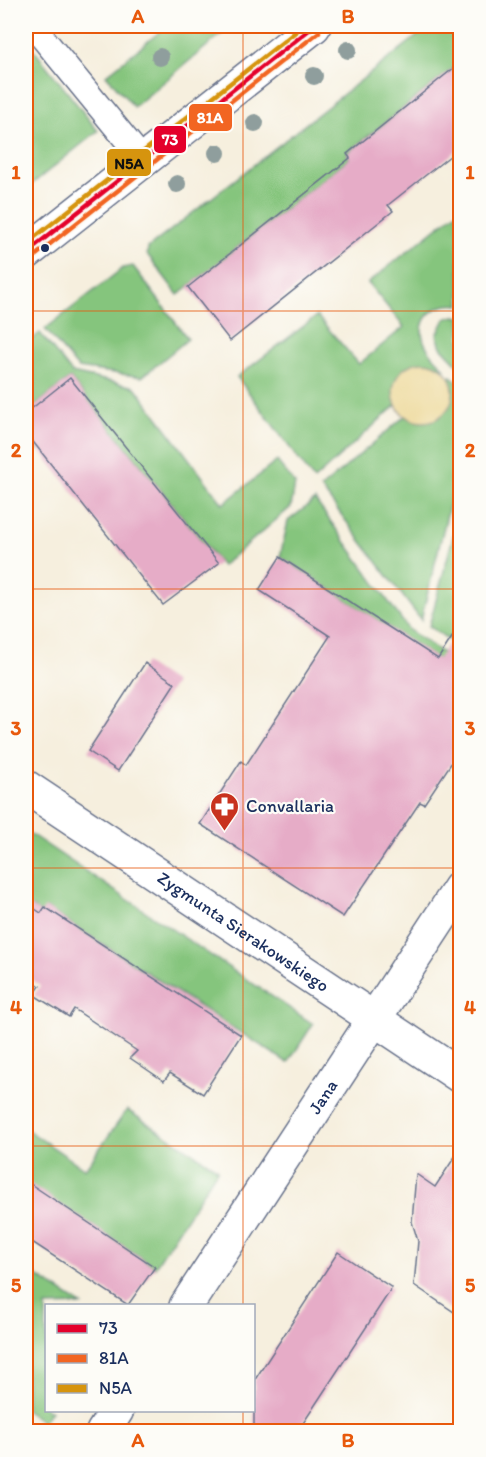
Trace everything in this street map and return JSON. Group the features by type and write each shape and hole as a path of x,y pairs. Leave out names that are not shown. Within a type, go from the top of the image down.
{"street":[{"path":"26,253 314,26"},
{"name":"Zygmunta Sierakowskiego","path":"26,787 460,1076"},
{"name":"Jana","path":"187,1304 460,888"},
{"path":"103,1431 116,1412"}],"lane":[{"path":"33,26 143,160"}],"green space":[{"path":"167,26 231,26 134,107 106,75"},
{"path":"430,26 460,26 460,63 347,153 350,158 178,295 147,254 148,248"},
{"path":"26,40 98,131 26,189"},
{"path":"458,211 460,305 450,305 434,310 424,323 422,331 428,349 444,368 433,364 394,399 396,405 314,480 237,377 317,316 359,364 404,327 368,283"},
{"path":"133,266 188,339 142,377 78,368 45,329 123,268"},
{"path":"460,317 460,367 441,347 437,335 445,319"},
{"path":"40,333 72,373 135,387 223,504 277,461 295,484 291,507 222,566 70,378 26,413 26,344"},
{"path":"451,376 460,385 460,462 421,620 321,488 405,416 410,419 452,385 449,377"},
{"path":"26,433 39,449 26,460"},
{"path":"315,500 409,630 460,665 460,674 280,557 288,521"},
{"path":"460,511 460,625 450,641 429,626"},
{"path":"26,831 313,1024 288,1063 46,908 41,913 26,903"},
{"path":"127,1110 218,1169 155,1267 26,1182 26,1129 85,1169"},
{"path":"26,1269 80,1304 45,1304 45,1412 50,1412 43,1422 26,1410"}],"sand":[{"path":"423,362 444,371 453,392 444,413 423,422 402,413 393,392 402,371"}],"building":[{"path":"460,63 460,148 388,205 393,211 230,341 188,287 350,158 347,154"},
{"path":"70,378 219,563 163,605 26,433 26,413"},
{"path":"280,557 438,659 460,625 460,750 424,804 420,802 343,917 200,824 241,761 246,765 330,636 259,590"},
{"path":"145,663 175,683 118,771 88,751"},
{"path":"26,903 41,913 45,907 241,1035 203,1094 170,1073 164,1081 130,1058 137,1051 74,1009 69,1017 34,995 40,986 26,976"},
{"path":"460,1149 460,1316 414,1285 418,1241 412,1222 416,1174 435,1187"},
{"path":"26,1181 155,1267 126,1304 26,1238"},
{"path":"338,1252 392,1288 298,1431 254,1431 255,1379"}],"transit line":[{"name":"N5A","path":"26,244 303,26"},
{"name":"73","path":"26,253 314,26"},
{"name":"81A","path":"31,259 319,32"}],"place":[{"name":"Convallaria","path":"225,832"}]}
